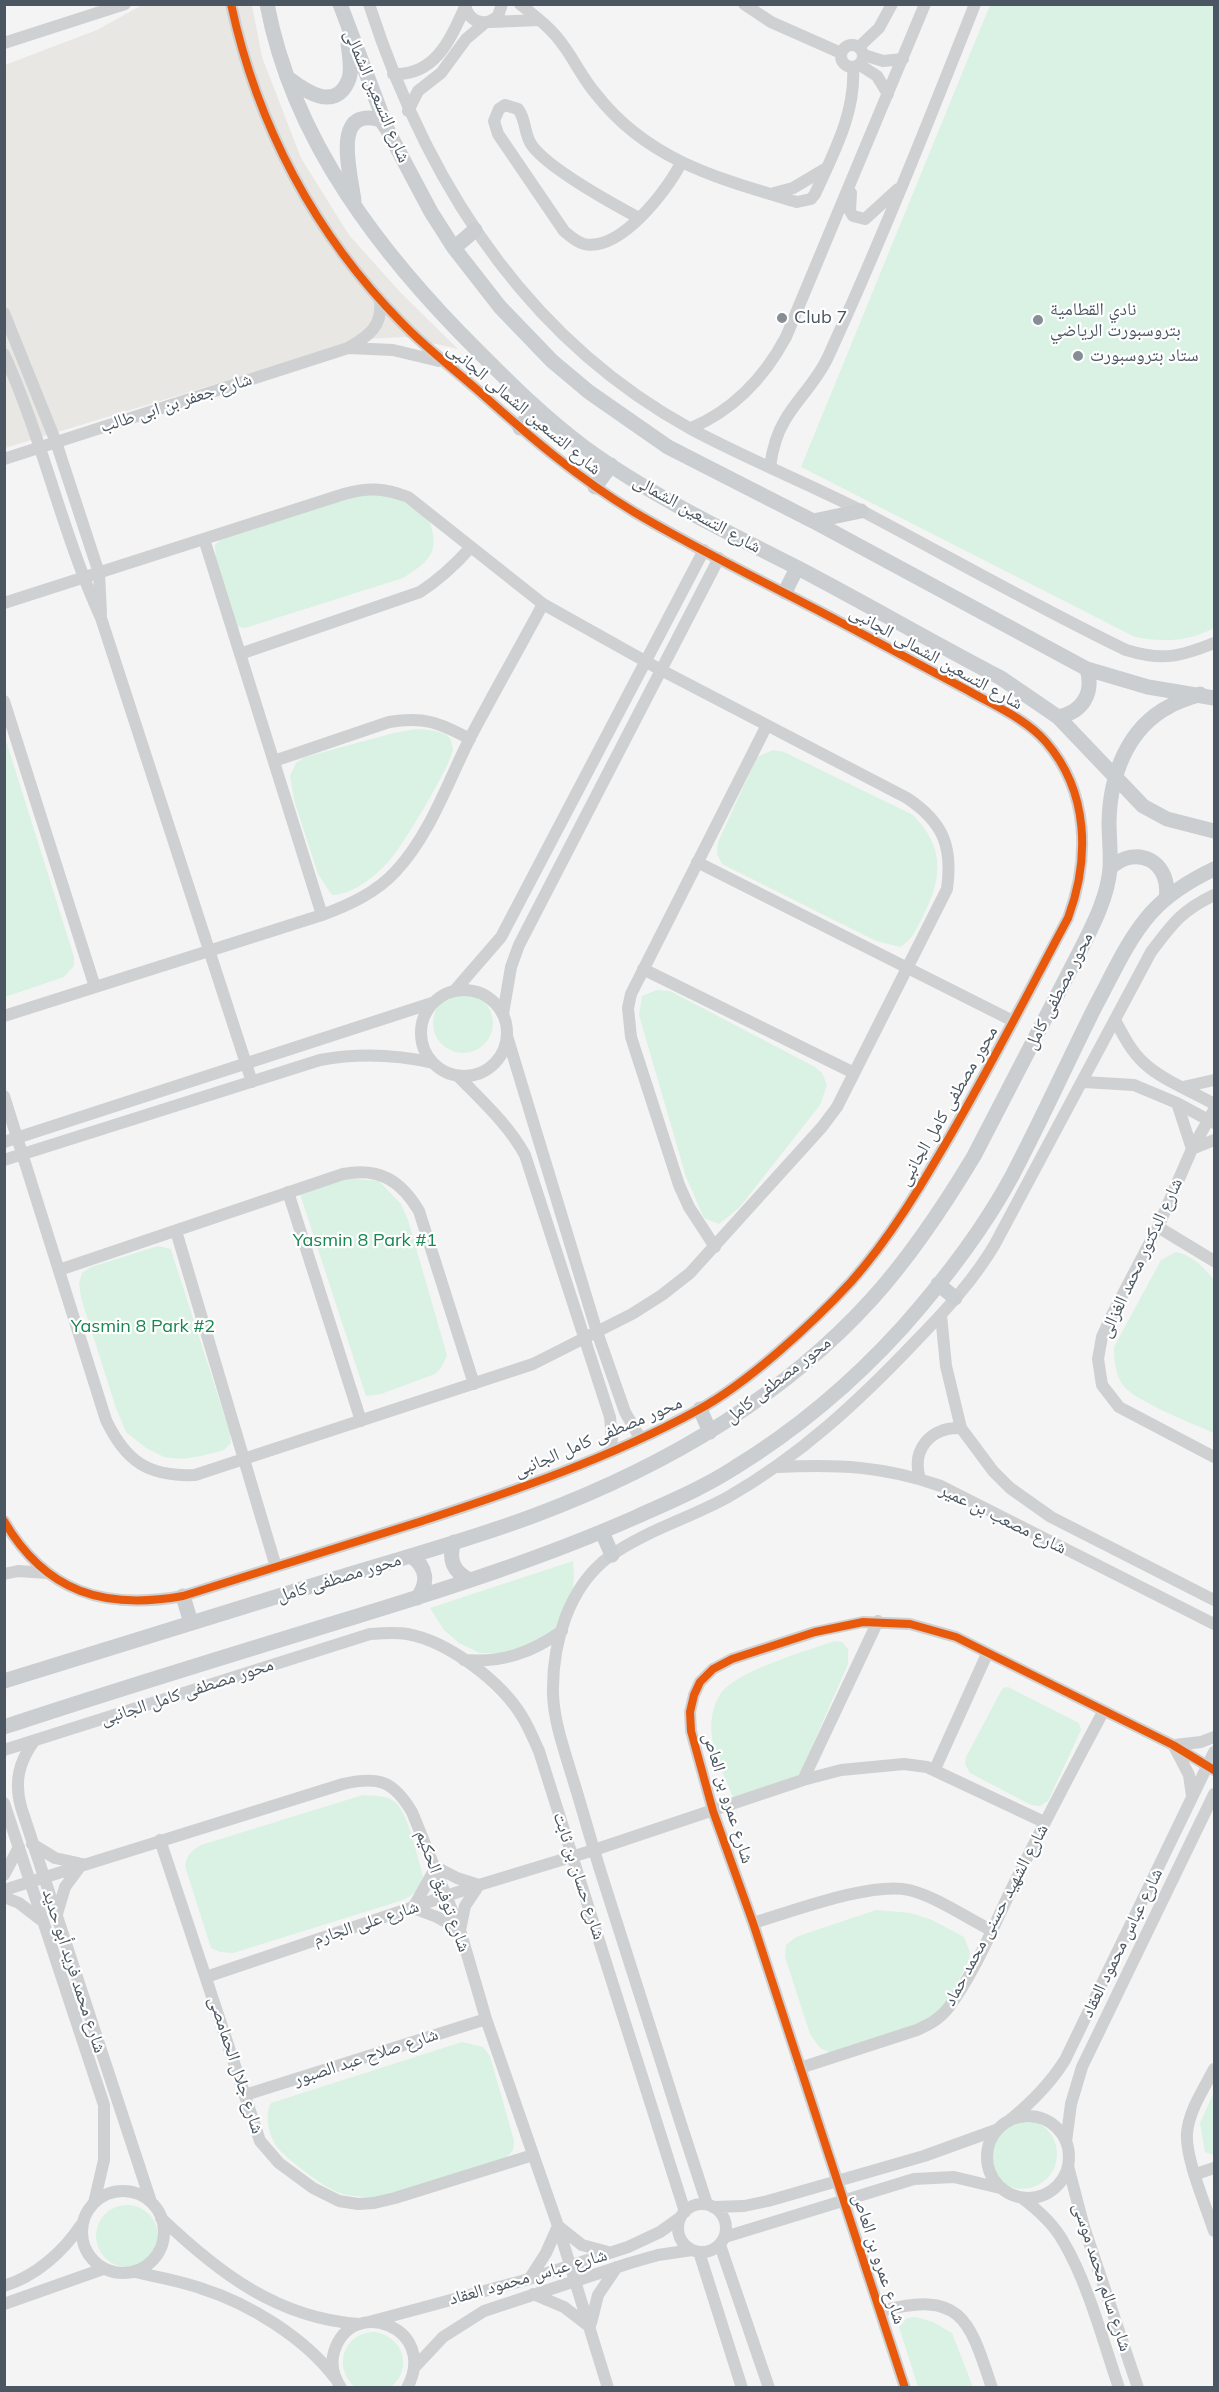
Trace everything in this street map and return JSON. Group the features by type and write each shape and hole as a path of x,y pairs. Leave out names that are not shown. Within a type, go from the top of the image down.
{"main road":[{"name":"شارع التسعين الشمالى","path":"267,4 286,77 319,146 355,209 387,253 422,294 512,387 583,447 611,465 702,518 1001,678 1058,717 1143,806 1167,819 1215,831"},
{"name":"شارع التسعين الشمالى","path":"340,4 388,131 431,212 454,248 500,308 525,335 597,398 668,447 813,521 1087,669 1148,687 1207,696"},
{"path":"286,77 309,94 324,98 339,93 349,81 347,26"},
{"path":"355,209 346,140 350,128 358,120 370,117 381,120 388,131"},
{"path":"454,248 475,230"},
{"path":"520,428 535,406"},
{"path":"596,487 611,465"},
{"path":"813,521 861,511"},
{"path":"785,592 797,568"},
{"path":"1058,717 1069,715 1085,701 1090,680 1087,669"},
{"name":"محور مصطفى كامل","path":"4,1681 411,1556 533,1516 641,1469 710,1432 766,1393 830,1341 872,1299 915,1245 974,1156 1087,937 1101,903 1110,868 1109,822 1114,777 1124,752 1154,717 1170,705 1207,696"},
{"path":"1110,868 1125,858 1142,857 1150,860 1163,873 1166,881 1166,898"},
{"path":"4,1726 417,1598 577,1543 689,1493 731,1470 776,1440 819,1407 875,1356 938,1284 971,1241 1010,1179 1124,952 1149,915 1166,898 1215,868"},
{"path":"938,1284 955,1298"},
{"path":"700,1410 710,1432"},
{"path":"602,1532 612,1555"},
{"path":"454,1542 451,1549 453,1565 457,1571 470,1580"},
{"path":"411,1556 418,1560 426,1575 425,1584 417,1598"},
{"path":"183,1596 191,1623"}],"street":[{"path":"4,43 125,4"},
{"name":"شارع التسعين الشمالى الجانبى","path":"231,4 248,70 279,149 322,224 380,300 416,337 556,459 634,512 1017,718 1031,728 1055,754 1071,785 1078,806"},
{"path":"369,4 408,111 439,172 475,230 520,288 578,348 614,378 690,428 861,511 1126,650 1149,657 1174,657 1215,643"},
{"path":"408,111 418,91 435,78 466,39 498,16 502,4"},
{"path":"520,4 562,43 590,86 620,121 647,143 681,163 702,172 798,202 811,199 815,194 850,109 859,58 892,4"},
{"path":"744,4 771,22 841,53 845,65 859,58 883,61 903,59"},
{"path":"690,428 721,414 737,401 776,356 852,183 925,4"},
{"path":"770,467 777,435 785,419 808,390 827,359 904,183 975,4"},
{"path":"393,74 405,75 425,67 434,60 454,30 465,6"},
{"path":"465,6 474,20 487,22 539,20"},
{"path":"841,53 846,46 855,45 859,58 877,76 888,93"},
{"path":"425,67 435,78"},
{"path":"639,218 600,196 536,150 528,138 518,109 505,105 495,114 495,128 498,134 564,231 583,244 606,242 639,218 664,192 681,163"},
{"path":"770,194 794,188 826,169"},
{"path":"809,181 815,194"},
{"path":"852,183 850,211 859,219 871,216 904,183"},
{"path":"794,188 798,202"},
{"name":"شارع جعفر بن ابى طالب","path":"4,459 348,348 373,331 381,311 380,300"},
{"path":"4,313 56,442 99,573 100,618"},
{"name":"شارع جعفر بن ابى طالب","path":"348,348 411,353 446,363"},
{"path":"4,354 40,447 83,578 100,618 252,1082"},
{"path":"4,603 365,488 387,489 408,497 543,604 661,670 907,798 924,810 938,827 947,846 950,868 947,889 837,1107 690,1273 662,1295 533,1364 195,1475 172,1476 150,1470 131,1458 116,1441 106,1420 4,1096"},
{"path":"204,539 322,915"},
{"path":"240,654 420,592 447,572 471,547"},
{"path":"507,1036 505,1048 491,1067 470,1076 458,1076 448,1074 433,1063 425,1053 421,1040 421,1027 424,1014 432,1003 456,989 501,937 704,550"},
{"path":"609,1453 612,1439 610,1417 591,1335 507,1036 503,1014 506,990 519,945 719,558"},
{"path":"4,1016 322,915 348,905 373,891 406,859 427,828 470,739 543,604"},
{"path":"4,701 95,987"},
{"path":"274,760 389,722 407,719 425,720 442,725 470,739"},
{"path":"715,1247 701,1228 679,1185 631,1037 628,1008 630,994 767,725"},
{"name":"محور مصطفى كامل الجانبى","path":"4,1521 29,1554 50,1573 85,1594 111,1600 154,1601 183,1596 492,1498 609,1453 700,1410 754,1372 851,1282 892,1229 930,1170 992,1064 1068,918 1077,894 1082,869 1083,843 1078,806"},
{"path":"697,862 1013,1021"},
{"path":"612,1555 711,1506 778,1467 878,1381 941,1316 990,1253 1152,952 1175,921 1188,909 1215,895"},
{"path":"643,969 854,1073"},
{"path":"456,989 470,989 484,993 495,1002 503,1014"},
{"path":"4,1142 432,1003"},
{"path":"1114,1020 1133,1052 1144,1064 1156,1073 1215,1104"},
{"path":"4,1160 320,1060 343,1056 388,1055 433,1063"},
{"path":"458,1076 500,1119 514,1136 525,1155 591,1335 625,1413 640,1438"},
{"path":"1184,1086 1215,1080"},
{"path":"1084,1082 1134,1085 1212,1117"},
{"path":"1177,1103 1192,1149 1215,1140"},
{"name":"شارع الدكتور محمد الغزالى","path":"1212,1117 1192,1149 1158,1227 1102,1336 1098,1359 1099,1372 1109,1396 1119,1407 1132,1416 1215,1457"},
{"path":"59,1270 343,1174 361,1171 379,1174 396,1183 410,1195 419,1211 474,1384"},
{"path":"288,1192 361,1421"},
{"path":"1158,1227 1215,1261"},
{"path":"176,1231 276,1567"},
{"name":"شارع مصعب بن عمير","path":"941,1316 946,1366 961,1428 993,1471 1029,1503 1051,1517 1215,1600"},
{"path":"920,1479 916,1466 919,1454 926,1442 935,1434 948,1428 961,1428"},
{"name":"شارع مصعب بن عمير","path":"778,1467 849,1466 883,1470 920,1479 961,1495 1215,1624"},
{"name":"شارع حسان بن ثابت","path":"612,1555 594,1569 579,1588 569,1608 553,1676 556,1721 594,1850 710,2205"},
{"path":"4,1574 34,1570 50,1573"},
{"path":"803,1780 878,1621"},
{"name":"شارع عمرو بن العاص","path":"905,2388 753,1923 713,1811 691,1731 690,1712 700,1682 713,1669 751,1652 824,1629 878,1621 910,1624 941,1631 1173,1745 1211,1768"},
{"path":"462,1659 484,1661 505,1659 526,1653 545,1643 562,1630"},
{"name":"شارع حسان بن ثابت","path":"370,1634 390,1632 409,1635 427,1640 462,1659 490,1680 522,1717 539,1751 574,1856 683,2214"},
{"name":"محور مصطفى كامل الجانبى","path":"4,1750 370,1634"},
{"path":"935,1769 987,1654"},
{"name":"شارع الشهيد حسنى محمد حماد","path":"800,2068 933,2023 941,2017 956,1997 1044,1822 1103,1712"},
{"path":"1192,1798 1189,1775 1173,1745 1201,1742 1215,1737"},
{"name":"شارع محمد فريد أبو حديد","path":"34,1741 23,1756 17,1778 17,1793 151,2202"},
{"name":"شارع عباس محمود العقاد","path":"1010,2120 1053,2079 1065,2060 1192,1798 1211,1768 1215,1752"},
{"name":"شارع على الجارم","path":"206,1977 479,1885 594,1850 803,1780 841,1770 888,1764 916,1764 935,1769 1044,1822"},
{"name":"شارع توفيق الحكيم","path":"4,1890 343,1784 360,1780 377,1780 392,1786 404,1798 418,1824 460,1930 486,2019 558,2226 608,2388"},
{"name":"شارع عباس محمود العقاد","path":"1066,2142 1071,2104 1082,2067 1213,1800"},
{"name":"شارع محمد فريد أبو حديد","path":"4,1803 104,2105 104,2160 94,2203"},
{"name":"شارع جلال الحمامصى","path":"160,1840 261,2141 267,2152 279,2163 313,2188 339,2201 374,2203 533,2155"},
{"path":"32,1844 55,1858 82,1864 65,1887 57,1915"},
{"path":"4,1875 19,1847"},
{"path":"436,1867 457,1878 479,1885 465,1906 460,1930 437,1917 413,1908 436,1867"},
{"path":"753,1923 861,1892 887,1887 919,1893 991,1930"},
{"path":"4,1897 20,1903 43,1921"},
{"name":"شارع صلاح عبد الصبور","path":"245,2095 486,2019"},
{"path":"1215,2069 1194,2108 1187,2133 1187,2144 1215,2232"},
{"path":"1023,2116 1036,2116 1059,2130 1066,2142 1068,2166 1064,2178 1046,2195 1022,2198 1000,2188 954,2177 926,2177 844,2200 723,2241 707,2252 696,2251 682,2242 678,2230 683,2214 691,2207 755,2204 924,2156 996,2130 1010,2120 1023,2116"},
{"path":"996,2130 990,2139 986,2160 993,2180 1000,2188"},
{"name":"شارع سالم محمد موسى","path":"1068,2166 1083,2227 1138,2388"},
{"path":"1196,2174 1215,2168"},
{"path":"4,2286 26,2278 39,2270 72,2239 94,2203 112,2192 122,2191 142,2196 151,2202 161,2218 164,2232 159,2251 147,2266 124,2274 103,2269 94,2263 83,2245 82,2224"},
{"name":"شارع سالم محمد موسى","path":"1022,2198 1044,2216 1063,2240 1083,2285 1119,2388"},
{"path":"710,2205 724,2218 727,2231 723,2241 770,2388"},
{"name":"شارع عباس محمود العقاد","path":"161,2218 205,2259 234,2280 290,2309 310,2317 364,2323 529,2279 611,2252 650,2237 683,2214"},
{"path":"529,2279 546,2253 558,2226 582,2244 611,2252"},
{"path":"696,2251 742,2388"},
{"name":"شارع عباس محمود العقاد","path":"414,2368 443,2337 484,2311 658,2255 696,2251"},
{"path":"533,2294 564,2307 591,2327 598,2295 617,2267"},
{"path":"4,2304 103,2269"},
{"path":"135,2272 183,2283 223,2296 294,2337 326,2366 339,2385"},
{"path":"881,2311 911,2303 924,2303 938,2305 960,2317 975,2337 992,2388"},
{"path":"339,2385 333,2356 336,2346 349,2329 364,2323 389,2325 406,2338 411,2347 414,2368 406,2388"}],"shaded area":[{"path":"142,5 252,5 262,57 301,158 349,235 401,293 458,349 405,337 364,339 5,448 5,65 97,30"}],"green space":[{"name":"نادي القطامية بتروسبورت الرياضي","path":"990,5 1214,5 1214,628 1195,636 1165,640 1135,637 801,467"},
{"path":"378,491 401,500 429,520 434,541 426,561 403,578 245,628 235,626 216,559 215,545 220,540 336,501"},
{"path":"417,729 441,732 451,740 453,749 444,771 414,824 389,861 363,884 348,892 332,895 318,874 294,800 290,776 296,763 305,757"},
{"path":"4,734 74,957 74,966 64,977 5,997"},
{"path":"773,750 784,752 913,815 924,827 936,852 937,877 934,891 918,927 911,938 900,947 876,941 722,864 717,854 718,842 757,757"},
{"path":"657,990 670,991 815,1067 822,1073 827,1085 820,1105 739,1208 719,1224 704,1218 686,1177 639,1015 642,996"},
{"path":"463,993 480,998 488,1006 493,1023 488,1040 480,1048 463,1053 446,1048 438,1040 433,1023 438,1006 446,998"},
{"name":"Yasmin 8 Park #1","path":"347,1178 379,1181 401,1204 408,1220 447,1355 441,1368 435,1374 381,1394 366,1396 300,1194"},
{"name":"Yasmin 8 Park #2","path":"158,1246 171,1249 230,1433 231,1443 224,1450 182,1459 164,1457 146,1448 126,1432 116,1408 81,1298 79,1283 82,1273 91,1267"},
{"path":"1176,1252 1198,1263 1214,1280 1214,1433 1138,1398 1122,1384 1115,1366 1114,1347 1161,1260"},
{"path":"573,1561 572,1598 563,1621 551,1635 506,1653 480,1653 459,1643 444,1630 430,1608"},
{"path":"834,1641 842,1642 848,1649 848,1664 802,1769 797,1777 737,1800 732,1795 720,1766 712,1737 712,1714 721,1693 730,1684 757,1669"},
{"path":"1008,1687 1079,1723 1081,1730 1048,1801 1040,1806 1031,1805 970,1773 965,1764 966,1757 1000,1693 1003,1688"},
{"path":"363,1795 388,1798 400,1807 412,1836 423,1876 415,1892 400,1901 233,1953 220,1952 211,1948 185,1866 192,1851 201,1845"},
{"path":"876,1910 911,1913 932,1920 964,1937 970,1952 969,1960 945,2008 926,2022 831,2053 820,2048 810,2034 785,1957 786,1945 796,1937"},
{"path":"462,2042 483,2047 490,2056 514,2141 513,2150 506,2158 379,2197 358,2196 337,2192 323,2184 288,2158 274,2142 268,2119 271,2103"},
{"path":"1214,2092 1214,2155 1205,2152 1200,2123"},
{"path":"1022,2119 1035,2122 1047,2129 1054,2141 1057,2154 1054,2167 1047,2179 1035,2186 1022,2189 1009,2186 997,2179 990,2167 987,2154 990,2141 997,2129 1009,2122"},
{"path":"127,2205 144,2210 149,2214 153,2219 158,2236 153,2253 149,2258 144,2262 127,2267 110,2262 105,2258 101,2253 96,2236 101,2219 105,2214 110,2210"},
{"path":"916,2317 933,2322 952,2333 973,2387 918,2387 899,2327 907,2318"},
{"path":"375,2332 393,2340 399,2347 403,2363 402,2372 391,2387 355,2387 344,2370 345,2352 356,2338"}],"cycle path":[{"path":"4,1521 39,1565 59,1580 80,1591 128,1600 155,1600 183,1596 526,1486 631,1443 698,1410 738,1385 818,1316 851,1282 892,1230 928,1174 996,1055 1068,918 1080,873 1081,827 1078,804 1071,782 1060,761 1046,742 1029,726 969,691 685,541 613,499 536,441 431,351 402,323 342,253 294,176 256,93 231,4"},
{"path":"905,2388 753,1923 713,1811 691,1731 690,1712 700,1682 713,1669 732,1659 815,1632 863,1622 910,1624 956,1637 1173,1745 1214,1770"}],"place":[{"name":"Club 7","path":"782,318"},
{"name":"نادي القطامية بتروسبورت الرياضي","path":"1038,320"},
{"name":"ستاد بتروسبورت","path":"1078,356"}]}
